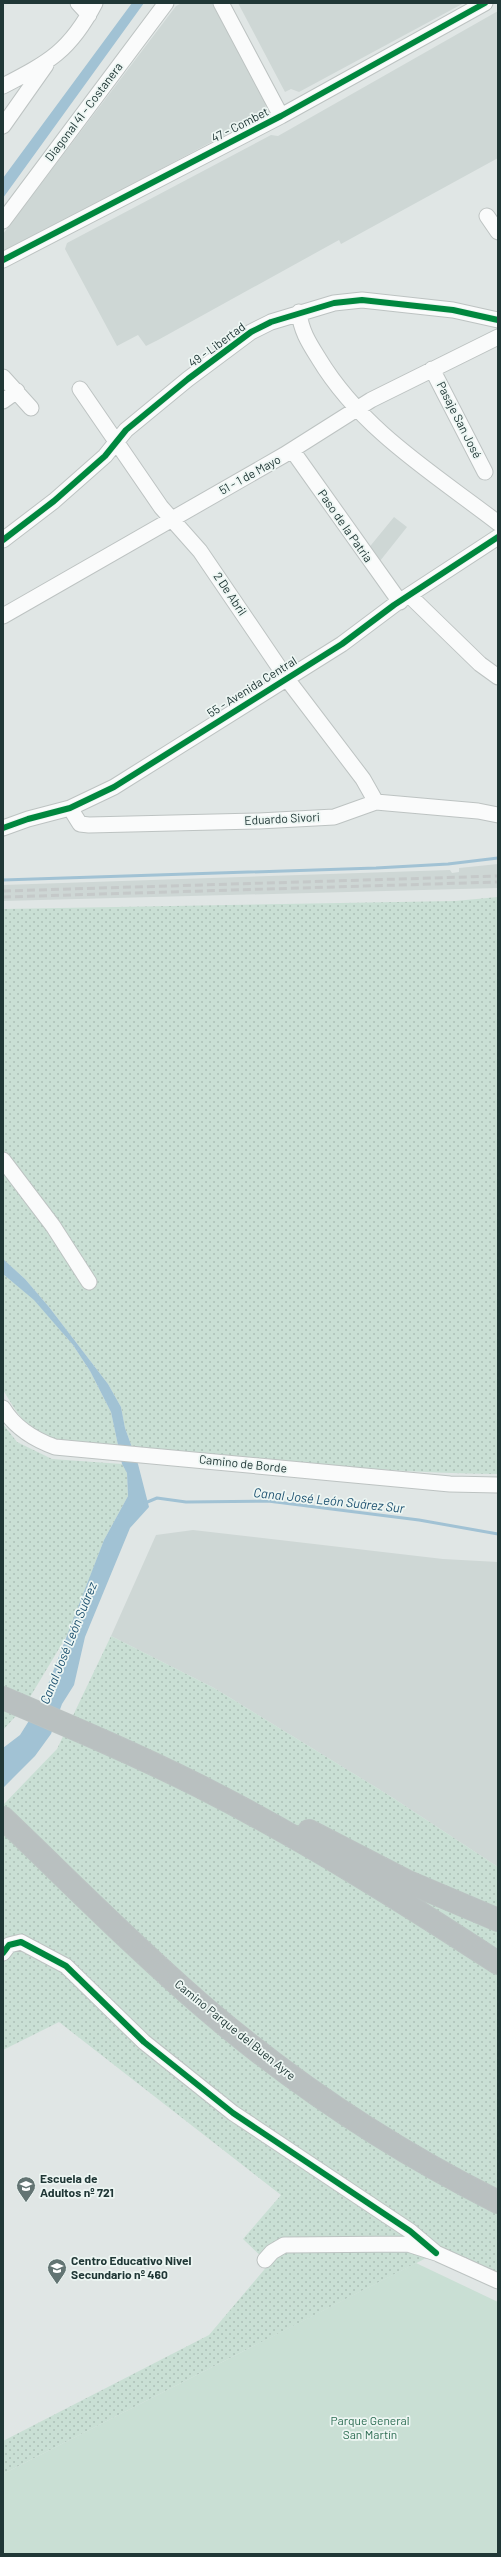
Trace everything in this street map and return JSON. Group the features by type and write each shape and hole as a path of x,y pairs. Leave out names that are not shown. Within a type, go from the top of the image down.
{"highway":[{"path":"3,1698 70,1726 198,1786 304,1844 498,1963"},
{"path":"198,1786 229,1794 262,1807 406,1881 498,1920"},
{"name":"Camino Parque del Buen Ayre","path":"3,1818 180,1986 262,2054 340,2110 382,2136 498,2202"}],"street":[{"path":"3,126 48,62 78,33 92,9 78,3"},
{"name":"Diagonal 41 - Costanera","path":"3,221 166,3"},
{"path":"221,3 281,116"},
{"name":"47 - Combet","path":"3,260 281,116 485,3"},
{"path":"3,86 48,62"},
{"path":"487,216 498,232"},
{"name":"49 - Libertad","path":"3,540 54,501 105,456 126,430 227,349 271,322 299,312 348,300 362,300 453,310 498,320"},
{"path":"299,312 304,335 334,383 356,409 383,436 498,523"},
{"name":"51 - 1 de Mayo","path":"3,616 292,450 356,409 432,369 498,337"},
{"name":"Pasaje San José","path":"432,369 485,472"},
{"path":"3,377 31,408"},
{"name":"2 De Abril","path":"80,389 117,440 161,507 200,551 287,679 363,779 376,802"},
{"path":"3,401 17,391"},
{"name":"Paso de la Patria","path":"292,450 405,599 480,664 498,677"},
{"name":"55 - Avenida Central","path":"3,828 28,819 70,808 121,783 287,679 498,537"},
{"name":"Eduardo Sivori","path":"70,808 80,824 88,825 259,821 334,817 376,802 478,811 498,815"},
{"path":"3,1160 53,1226 89,1282"},
{"name":"Camino de Borde","path":"3,1408 15,1425 41,1442 70,1449 143,1454 450,1484 498,1484"},
{"path":"3,1953 10,1945 21,1942 66,1966 144,2042 233,2113 410,2231 436,2253"},
{"path":"265,2260 272,2252 284,2245 408,2244 436,2253 498,2281"}],"shaded area":[{"path":"182,3 212,3 266,104 264,114 3,253 3,234 176,6"},
{"path":"238,3 464,3 299,92 291,89 285,92"},
{"path":"498,11 498,158 341,244 339,240 146,346 138,335 117,346 65,249 67,243 271,135 278,136"},
{"path":"394,517 407,527 380,561 367,550"},
{"path":"498,864 498,888 3,901 3,885 450,870 452,873 459,872 459,868"},
{"path":"193,1530 443,1559 498,1562 498,1867 390,1796 214,1688 111,1636 156,1535"}],"green space":[{"path":"498,897 498,1474 361,1468 132,1447 125,1428 121,1407 108,1384 49,1307 25,1279 3,1259 3,909 455,901"},
{"path":"3,1274 34,1299 73,1345 90,1371 111,1412 118,1445 71,1442 48,1437 37,1432 28,1425 14,1408 3,1390"},
{"path":"3,1424 17,1442 52,1459 122,1464 127,1473 128,1496 104,1540 69,1632 24,1707 3,1730"},
{"path":"111,1636 214,1688 390,1796 498,1867 498,2281 436,2253 3,2474 3,2441 209,2335 269,2264 243,2239 281,2195 59,2022 3,2050 3,1805 57,1749"},
{"name":"Parque General San Martín","path":"416,2263 498,2302 498,2554 3,2554 3,2474"}],"water":[{"path":"132,3 144,3 3,198 3,178"},
{"name":"Canal José León Suárez","path":"3,1259 25,1279 49,1307 108,1384 121,1407 125,1428 138,1464 149,1507 130,1528 85,1637 74,1685 62,1704 51,1734 35,1756 3,1788 3,1748 20,1735 42,1700 104,1540 128,1496 127,1473 122,1464 111,1412 90,1371 73,1345 34,1300 3,1274"}],"waterway":[{"path":"3,880 376,868 448,864 498,858"},
{"name":"Canal José León Suárez Sur","path":"145,1503 157,1498 186,1502 268,1501 419,1520 498,1534"}],"railway":[{"path":"3,891 498,876"},
{"path":"3,897 498,882"}],"cycle path":[{"path":"3,260 281,116 485,3"},
{"path":"3,540 54,501 105,456 126,430 188,379 251,332 271,322 334,303 362,300 453,310 498,320"},
{"path":"3,828 28,819 70,808 114,787 342,644 394,605 498,537"},
{"path":"3,1953 9,1945 21,1942 66,1966 144,2042 233,2113 410,2231 436,2253"}],"place":[{"name":"Escuela de Adultos nº 721","path":"26,2203"},
{"name":"Centro Educativo Nivel Secundario nº 460","path":"57,2285"}]}
